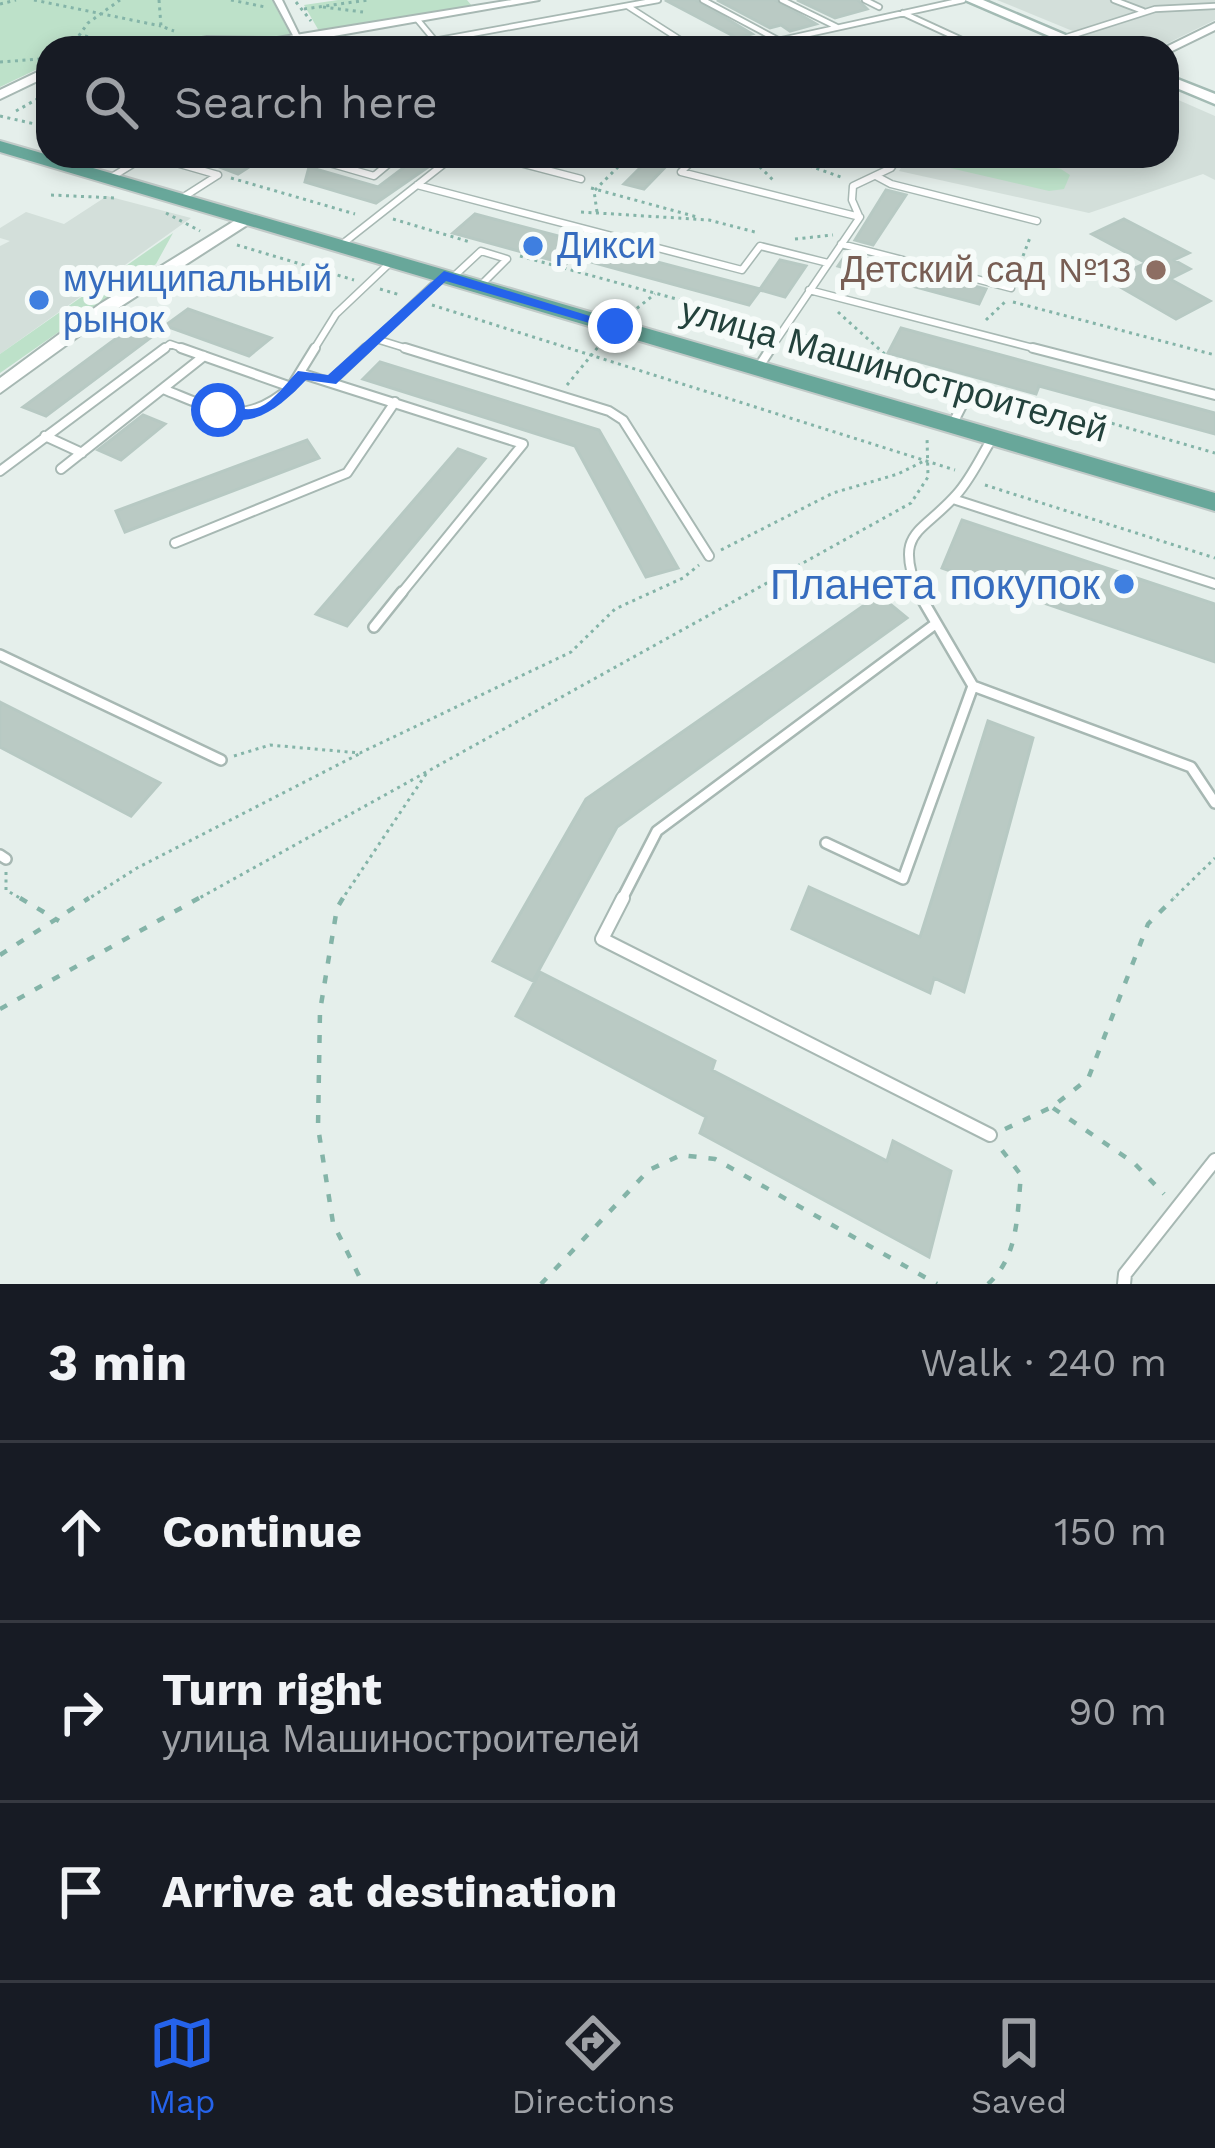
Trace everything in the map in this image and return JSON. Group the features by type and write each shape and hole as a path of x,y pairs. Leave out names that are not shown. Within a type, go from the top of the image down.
{"main road":[{"path":"968,0 1059,36"},
{"path":"1179,84 1215,99"},
{"name":"улица Машиностроителей","path":"0,146 36,156"},
{"name":"улица Машиностроителей","path":"76,168 1215,502"}],"street":[{"path":"311,36 477,4 533,0"},
{"path":"274,4 298,36"},
{"path":"1179,44 1213,28"},
{"path":"3,101 36,79"},
{"path":"0,387 106,308 250,218"}],"lane":[{"path":"464,36 662,0"},
{"path":"703,0 771,36"},
{"path":"782,0 838,28"},
{"path":"865,0 879,7"},
{"path":"799,36 968,0"},
{"path":"1114,0 1145,12"},
{"path":"1070,36 1155,9 1215,6"},
{"path":"629,7 674,36"},
{"path":"903,13 952,36"},
{"path":"417,19 431,36"},
{"path":"110,178 128,168"},
{"path":"193,168 218,175"},
{"path":"346,168 374,176 384,168"},
{"path":"341,245 439,168"},
{"path":"540,168 580,178"},
{"path":"685,168 681,172 860,218"},
{"path":"860,218 850,191 855,182 891,168"},
{"path":"182,198 218,175"},
{"path":"876,176 891,184 1037,221"},
{"path":"418,185 742,270 760,246 828,263"},
{"path":"758,368 860,218"},
{"path":"842,244 1011,289"},
{"path":"331,381 481,251 507,259 481,286"},
{"path":"163,389 242,416 271,408 303,374 336,314 392,260"},
{"path":"809,290 1215,395"},
{"path":"376,339 559,395 623,420 709,556"},
{"path":"0,471 170,344 291,387"},
{"path":"62,469 204,356"},
{"path":"303,374 523,444 374,627"},
{"path":"911,374 970,390 941,422"},
{"path":"175,543 347,473 395,402"},
{"path":"45,436 82,453"},
{"path":"993,437 953,499 929,516 908,542 907,556 934,625 973,686 1191,767 1215,803"},
{"path":"953,499 1215,584"},
{"path":"934,625 657,831 602,939 990,1135"},
{"path":"0,656 221,760"},
{"path":"826,843 903,879 973,686"},
{"path":"1124,1284 1125,1274 1215,1160"}],"path":[{"path":"0,4 16,0"},
{"path":"34,0 175,31"},
{"path":"83,36 88,22 120,0"},
{"path":"159,0 161,26"},
{"path":"232,0 274,4"},
{"path":"295,0 307,22"},
{"path":"301,9 368,0"},
{"path":"0,62 36,59"},
{"path":"8,116 36,100"},
{"path":"3,101 16,111"},
{"path":"0,116 36,124"},
{"path":"594,191 616,168"},
{"path":"760,168 788,199"},
{"path":"815,168 855,182"},
{"path":"218,175 472,243"},
{"path":"580,178 594,191 767,235"},
{"path":"594,191 597,212"},
{"path":"156,204 175,221 218,238 928,459 991,489 1215,559"},
{"path":"574,212 709,220"},
{"path":"1011,289 1037,221"},
{"path":"836,252 787,240 849,233"},
{"path":"518,255 903,363"},
{"path":"559,395 615,326 655,293"},
{"path":"820,293 892,360"},
{"path":"970,332 1002,308 1006,299 1215,356"},
{"path":"969,382 1215,453"},
{"path":"0,1009 911,503 928,477 928,459 941,422"},
{"path":"0,955 137,868 571,652 615,609 683,578 709,556 833,494 898,474 928,459"},
{"path":"221,760 271,745 360,753"},
{"path":"364,1284 333,1223 318,1127 320,1011 337,908 432,766"},
{"path":"3,857 6,890 58,921"},
{"path":"993,1283 1013,1247 1022,1175 990,1135 1052,1107 1088,1079 1148,924 1215,858"},
{"path":"1052,1107 1134,1163 1178,1209"},
{"path":"541,1284 649,1170 681,1155 715,1159 937,1284"}],"shaded area":[{"path":"997,0 1215,0 1215,20 1179,38 1085,36"},
{"path":"1179,100 1215,116 1215,180 1203,174 1089,213 899,171 1179,168"},
{"name":"муниципальный рынок","path":"107,196 191,218 0,354 0,246 10,241 0,238 0,228 26,212 64,224"}],"green space":[{"path":"0,0 272,0 291,36 36,36 36,70 0,87"},
{"path":"338,0 467,0 472,6 319,31 304,5"},
{"path":"950,168 1057,168 1070,175 1064,189 1049,191"},
{"path":"173,233 156,264 0,373 0,354"}],"building":[{"path":"665,0 696,0 752,34 733,36"},
{"path":"717,0 775,0 816,24 790,31 781,25 770,28"},
{"path":"797,0 858,0 867,9 835,18"},
{"path":"312,168 378,187 403,168 427,168 376,203 305,182"},
{"path":"640,168 664,168 644,189 624,184"},
{"path":"886,190 906,195 873,245 855,240"},
{"path":"475,214 760,289 780,260 806,266 785,297 760,290 749,305 573,257 566,264 453,233"},
{"path":"1124,219 1189,253 1174,260 1190,269 1170,279 1210,301 1176,319 1108,280 1146,263 1092,234"},
{"path":"847,253 986,289 979,304 838,266"},
{"path":"188,309 271,338 249,356 166,326 46,416 23,407 144,318 166,325"},
{"path":"901,328 1215,413 1215,434 1039,386 1036,394 888,353"},
{"path":"380,362 599,430 678,568 646,577 575,446 363,379"},
{"path":"143,415 165,424 121,460 98,450"},
{"path":"307,440 319,458 125,532 116,511"},
{"path":"458,449 485,459 347,626 316,614"},
{"path":"962,520 1215,604 1215,662 942,568"},
{"path":"879,595 907,618 617,827 533,981 493,961 586,799"},
{"path":"0,702 160,783 131,816 0,747"},
{"path":"988,721 1033,738 964,992 934,978 930,993 792,929 809,887 920,937"},
{"path":"540,972 715,1061 712,1070 887,1161 893,1141 951,1171 929,1257 700,1133 706,1117 516,1016"}],"place":[{"name":"Дикси","path":"533,246"},
{"name":"Детский сад №13","path":"1156,270"},
{"name":"муниципальный рынок","path":"39,300"},
{"name":"Планета покупок","path":"1124,584"}],"route":[{"path":"218,410 255,415 271,408 303,374 331,381 444,275 615,326"}]}
